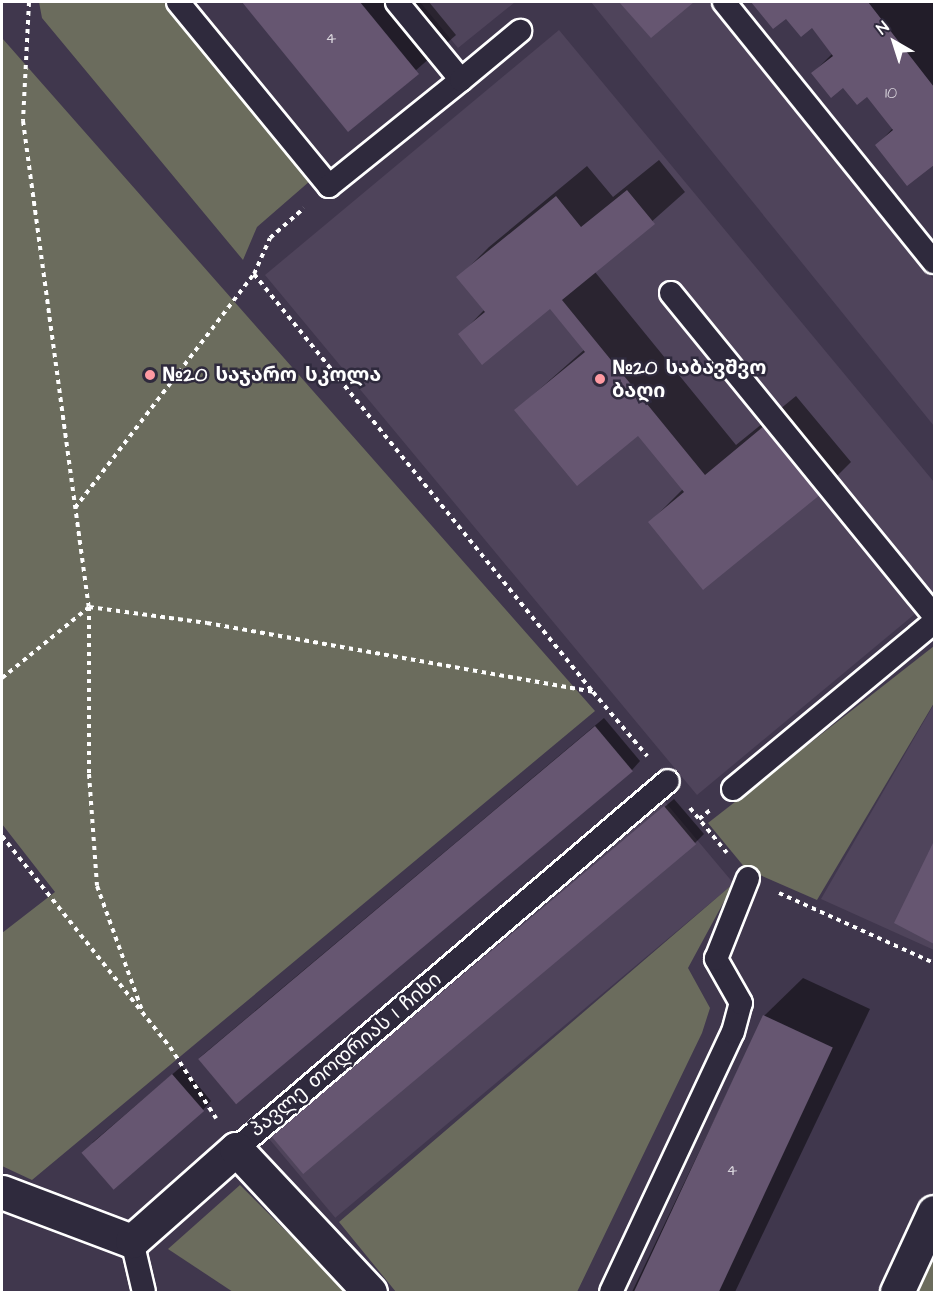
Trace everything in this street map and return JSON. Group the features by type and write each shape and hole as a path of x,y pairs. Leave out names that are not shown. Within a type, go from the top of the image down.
{"street":[{"name":"პავლე თოდრიას I ჩიხი","path":"132,1241 236,1149"},
{"path":"236,1149 370,1293"},
{"path":"2,1192 132,1241"},
{"path":"897,1293 934,1212"}],"lane":[{"path":"178,2 329,186 520,31"},
{"path":"398,2 461,80"},
{"path":"724,2 934,262"},
{"path":"670,293 934,616"},
{"path":"733,789 934,622"},
{"name":"პავლე თოდრიას I ჩიხი","path":"236,1149 668,781"},
{"path":"611,1293 733,1032 741,1003 716,959 748,878"},
{"path":"132,1241 144,1293"}],"path":[{"path":"29,2 23,121 89,607 89,774 98,886 143,1013"},
{"path":"74,508 255,274 270,238 329,186"},
{"path":"255,274 593,692 748,878 934,963"},
{"path":"2,678 89,607 207,622 593,692"},
{"path":"2,836 143,1013 236,1149"}],"shaded area":[{"path":"420,2 515,2 458,48"},
{"path":"591,2 709,2 934,280 934,426"},
{"name":"№20 საბავშვო ბაღი","path":"559,30 934,482 934,598 697,795 265,275"},
{"path":"934,704 934,950 821,899"},
{"path":"661,797 734,884 335,1218 263,1131"}],"green space":[{"path":"39,2 164,2 310,181 257,227 243,260 42,18"},
{"name":"№20 საჯარო სკოლა","path":"2,38 595,711 32,1180 2,1166 2,933 55,892 2,824"},
{"path":"934,646 934,703 817,900 746,869 708,823"},
{"path":"734,883 688,968 710,1008 702,1033 577,1292 396,1292 339,1222"},
{"path":"240,1185 344,1292 233,1292 168,1249"},
{"path":"934,1242 934,1292 911,1292"}],"building":[{"path":"242,2 360,2 419,74 348,132"},
{"path":"619,2 694,2 651,38"},
{"path":"751,2 868,2 934,87 934,165 907,186 875,145 893,130 867,97 857,105 843,88 831,98 811,73 833,56 812,28 801,37 786,19 773,29"},
{"path":"627,190 655,224 562,300 705,475 764,426 821,494 703,590 648,522 684,492 638,436 577,486 514,410 585,352 550,309 482,365 458,334 485,312 456,277 556,196 581,227"},
{"path":"595,726 633,771 236,1104 198,1059"},
{"path":"664,806 696,844 303,1174 271,1136"},
{"path":"934,841 934,944 894,923"},
{"path":"763,1015 833,1048 719,1292 634,1292"},
{"path":"172,1074 204,1111 114,1190 81,1153"}],"place":[{"name":"№20 საჯარო სკოლა","path":"150,375"},
{"name":"№20 საბავშვო ბაღი","path":"600,379"}]}
